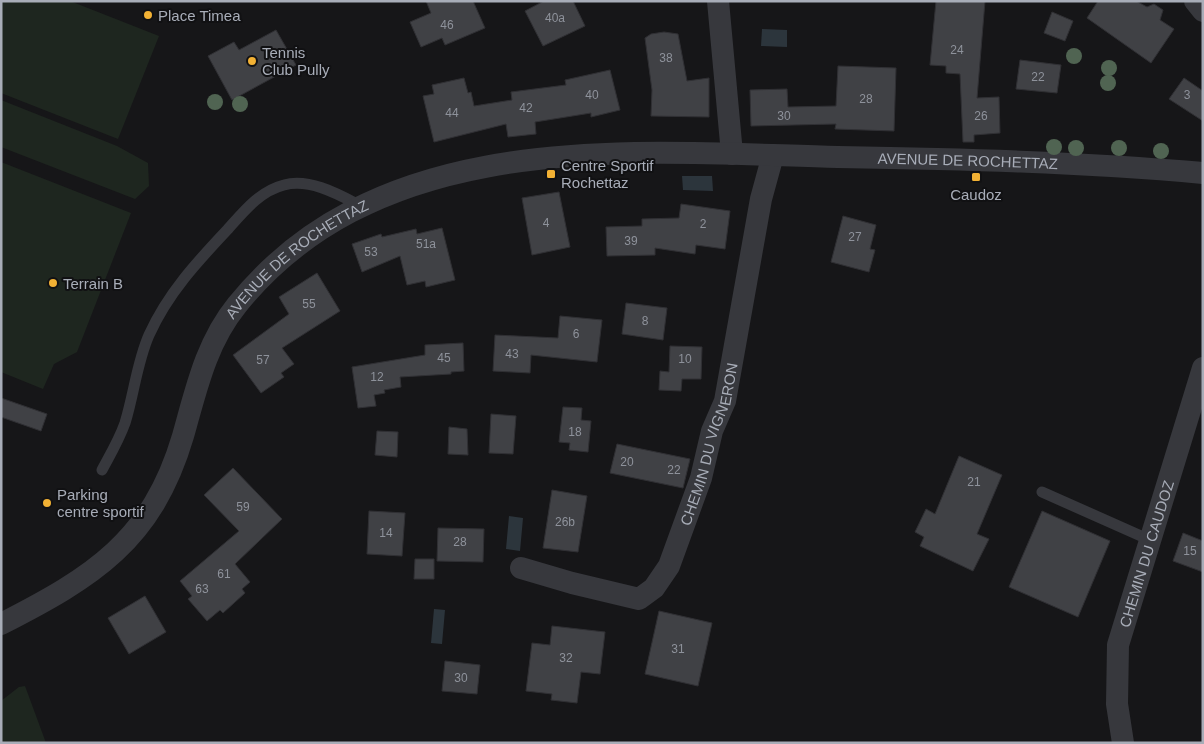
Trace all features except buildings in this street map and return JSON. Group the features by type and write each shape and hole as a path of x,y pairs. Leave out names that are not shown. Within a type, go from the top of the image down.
{"street":[{"path":"718,1 732,154"},
{"path":"1195,1 1203,10"},
{"name":"AVENUE DE ROCHETTAZ","path":"1,624 85,578 110,559 126,542 156,501 170,474 201,371 213,344 234,308 269,268 312,233 359,206 404,188 469,168 613,154 732,154 1033,162 1203,173"},
{"name":"CHEMIN DU VIGNERON","path":"521,568 572,584 639,599 654,588 669,566 700,478 712,431 725,401 761,199 772,155"},
{"name":"CHEMIN DU CAUDOZ","path":"1123,743 1117,704 1118,645 1203,368"}],"lane":[{"path":"102,470 118,441 146,344 162,311 190,269 257,199 286,184 301,184 336,192 359,206"},
{"path":"1042,492 1150,540"}],"shaded area":[{"path":"1,1 70,1 159,36 118,139 1,93"},
{"path":"762,29 787,30 787,47 761,46"},
{"path":"1,100 117,146 148,163 149,186 135,199 1,147"},
{"name":"Terrain B","path":"1,162 131,213 77,352 54,364 43,389 1,372"},
{"path":"682,176 712,176 713,191 683,190"},
{"path":"509,516 523,518 520,551 506,549"},
{"path":"434,609 445,610 442,644 431,643"},
{"path":"25,686 46,743 1,743 1,701 19,687"}],"place":[{"name":"Place Timea","path":"148,15"},
{"name":"Tennis Club Pully","path":"252,61"},
{"name":"Centre Sportif Rochettaz","path":"551,174"},
{"name":"Caudoz","path":"976,177"},
{"name":"Terrain B","path":"53,283"},
{"name":"Parking centre sportif","path":"47,503"}]}
